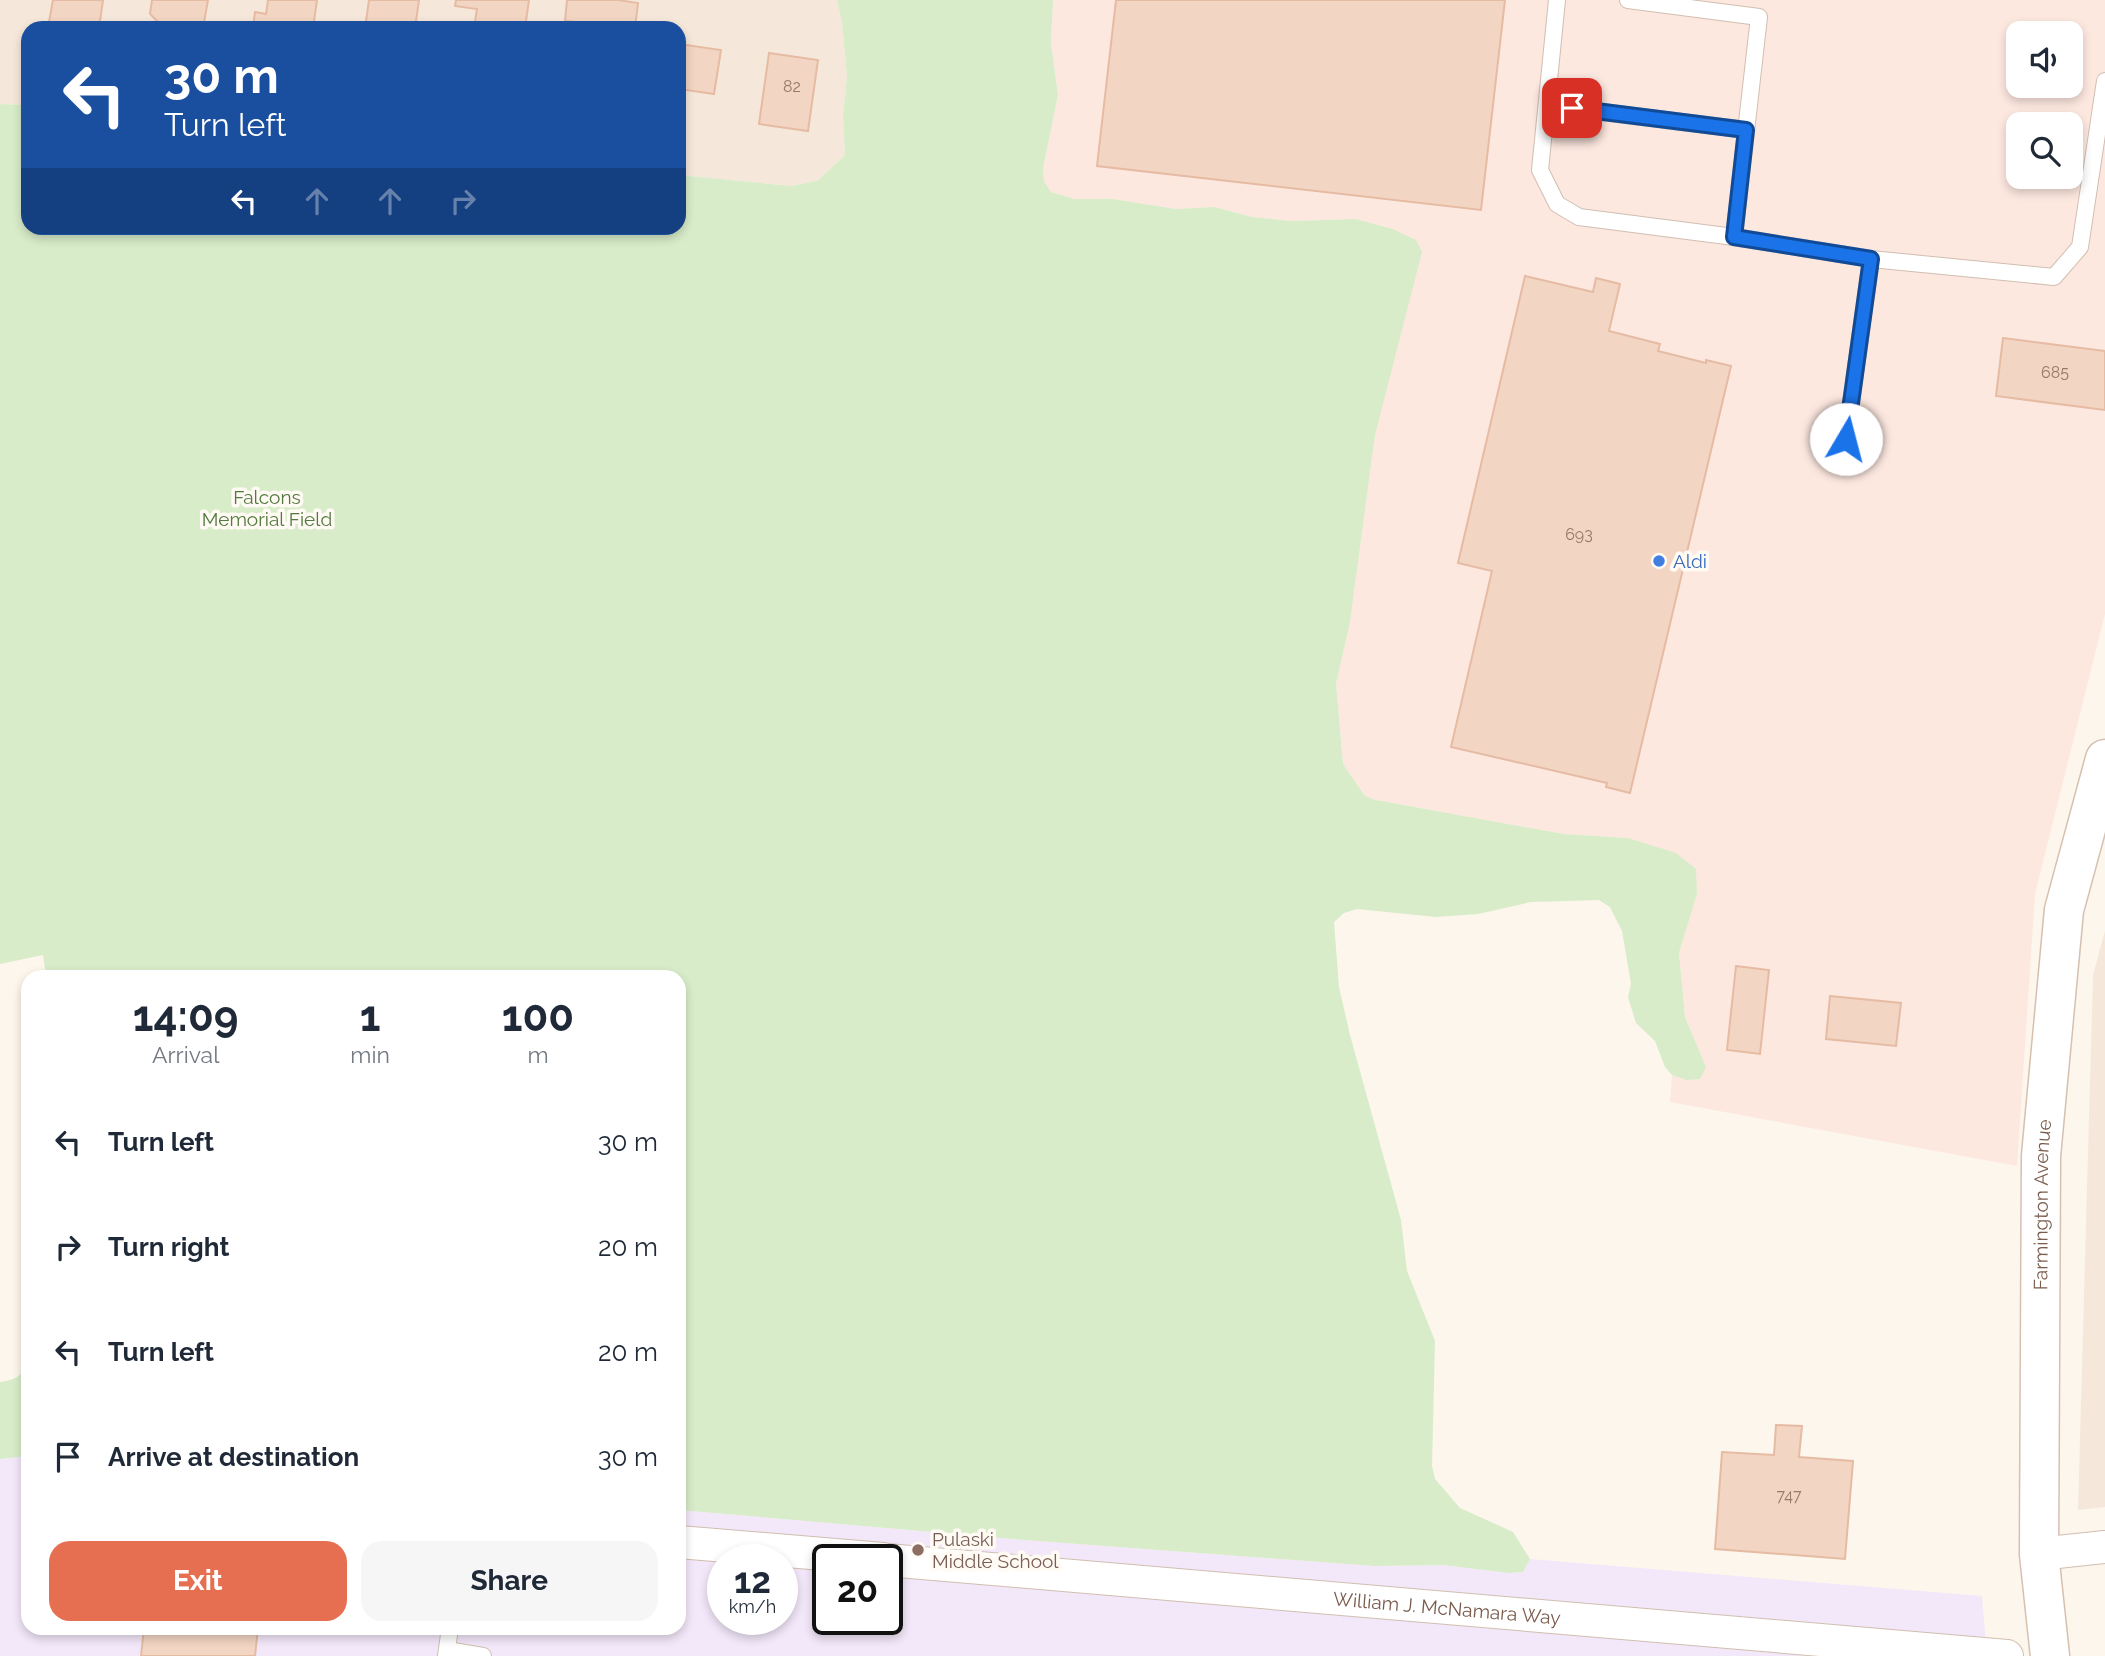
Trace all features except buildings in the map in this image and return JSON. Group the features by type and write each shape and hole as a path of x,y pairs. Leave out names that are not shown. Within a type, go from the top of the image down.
{"main road":[{"name":"Farmington Avenue","path":"2050,1656 2039,1554 2041,1156 2064,910 2105,759"}],"street":[{"name":"William J. McNamara Way","path":"686,1543 812,1553"},
{"path":"2039,1554 2105,1546"},
{"name":"William J. McNamara Way","path":"903,1561 2007,1656"}],"lane":[{"path":"1557,0 1540,170 1556,204 1579,218 1734,237 1871,259 2054,277 2080,247 2105,80"},
{"path":"1628,0 1759,17 1734,237"},
{"path":"1546,105 1746,130"},
{"path":"1846,439 1871,259"},
{"path":"449,1635 447,1653 483,1656"}],"shaded area":[{"path":"0,0 837,0 847,77 843,115 845,155 817,181 791,186 686,176 686,21 21,21 21,105 0,104"},
{"path":"1053,0 2105,0 2105,614 2035,894 2017,1166 1670,1102 1672,1075 1686,1080 1706,1067 1685,1017 1679,953 1697,894 1628,838 1564,834 1365,796 1343,764 1336,684 1350,621 1375,435 1355,219 1291,221 1252,217 1215,207 1176,209 1113,199 1075,199 1051,192 1044,181 1043,169 1058,95 1051,43"},
{"path":"2105,931 2105,1507 2078,1510 2093,975"},
{"name":"Pulaski Middle School","path":"21,1457 21,1635 686,1635 686,1511 1374,1566 1443,1565 1509,1573 1523,1572 1530,1559 1982,1596 1987,1656 0,1656 0,1459"}],"green space":[{"name":"Falcons Memorial Field","path":"837,0 1053,0 1051,43 1058,95 1043,169 1044,181 1051,192 1075,199 1113,199 1176,209 1215,207 1252,217 1291,221 1355,219 1393,229 1416,240 1422,252 1375,435 1350,622 1336,684 1343,764 1365,796 1376,800 1564,834 1628,838 1676,853 1696,869 1697,894 1679,953 1685,1017 1706,1067 1700,1079 1686,1080 1672,1075 1665,1067 1655,1041 1636,1023 1628,997 1631,984 1622,931 1610,907 1599,900 1531,902 1478,914 1436,917 1357,909 1344,913 1334,922 1339,987 1350,1035 1401,1220 1407,1271 1435,1341 1432,1466 1435,1479 1460,1508 1513,1532 1530,1559 1523,1572 1509,1573 1443,1565 1374,1566 686,1511 686,970 45,970 43,955 0,964 0,104 21,105 21,235 686,235 686,176 791,186 817,181 845,155 843,115 847,77"},
{"path":"21,1373 21,1457 0,1459 0,1382"}],"place":[{"name":"Aldi","path":"1659,561"},
{"name":"Pulaski Middle School","path":"918,1550"}],"route":[{"path":"1572,108 1746,130 1734,237 1871,259 1846,439"}]}
